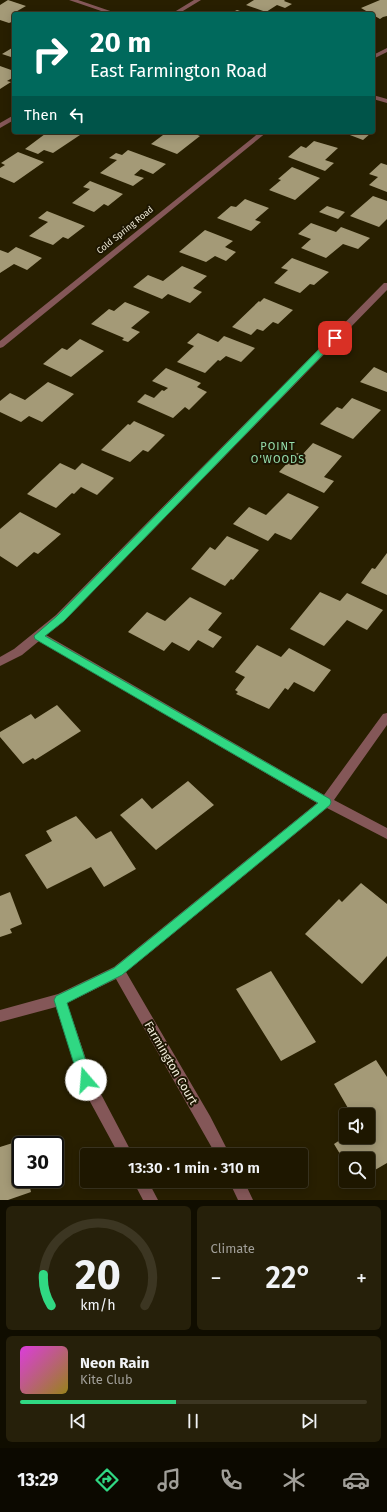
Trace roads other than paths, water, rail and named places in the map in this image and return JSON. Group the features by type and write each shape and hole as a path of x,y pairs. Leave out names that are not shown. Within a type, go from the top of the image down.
{"street":[{"path":"72,0 110,12"},
{"path":"177,12 198,0"},
{"path":"375,56 387,50"},
{"path":"375,98 387,101"},
{"path":"0,126 12,118"},
{"name":"Cold Spring Road","path":"0,345 262,134"},
{"path":"0,662 38,636 60,618 387,285"},
{"path":"38,636 326,802 387,834"},
{"path":"0,1016 60,1000 118,971 326,802 387,717"},
{"name":"Farmington Court","path":"118,971 219,1148"},
{"path":"60,1000 86,1080 122,1148"},
{"path":"144,1188 151,1200"},
{"path":"240,1188 246,1200"}],"district":[{"name":"POINT O'WOODS","path":"278,452"}]}
